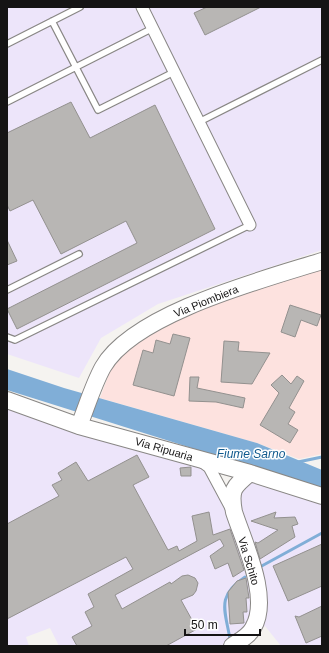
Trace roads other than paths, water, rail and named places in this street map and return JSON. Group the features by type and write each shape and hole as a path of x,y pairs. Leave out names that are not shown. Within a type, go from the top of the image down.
{"street":[{"path":"142,7 250,225"},
{"name":"Via Piombiera","path":"79,426 104,366 118,348 154,323 192,305 231,290 322,261"},
{"name":"Via Ripuaria","path":"7,400 79,426 250,473 322,496"},
{"path":"197,458 209,467 234,512"},
{"name":"Via Schito","path":"232,646 253,629 258,615 260,602 257,583 234,512 232,501 233,490 237,484 250,473"}],"lane":[{"path":"7,44 80,7"},
{"path":"52,21 98,110 174,72"},
{"path":"7,102 153,28"},
{"path":"199,122 322,60"},
{"path":"7,337 15,340 250,225"},
{"path":"7,290 79,254"}],"water":[{"name":"Fiume Sarno","path":"7,369 64,388 257,443 322,470 322,489 7,390"}],"waterway":[{"path":"298,462 322,457"},
{"path":"258,568 322,533"},
{"path":"230,639 225,612 226,597 236,584 245,577"}]}
